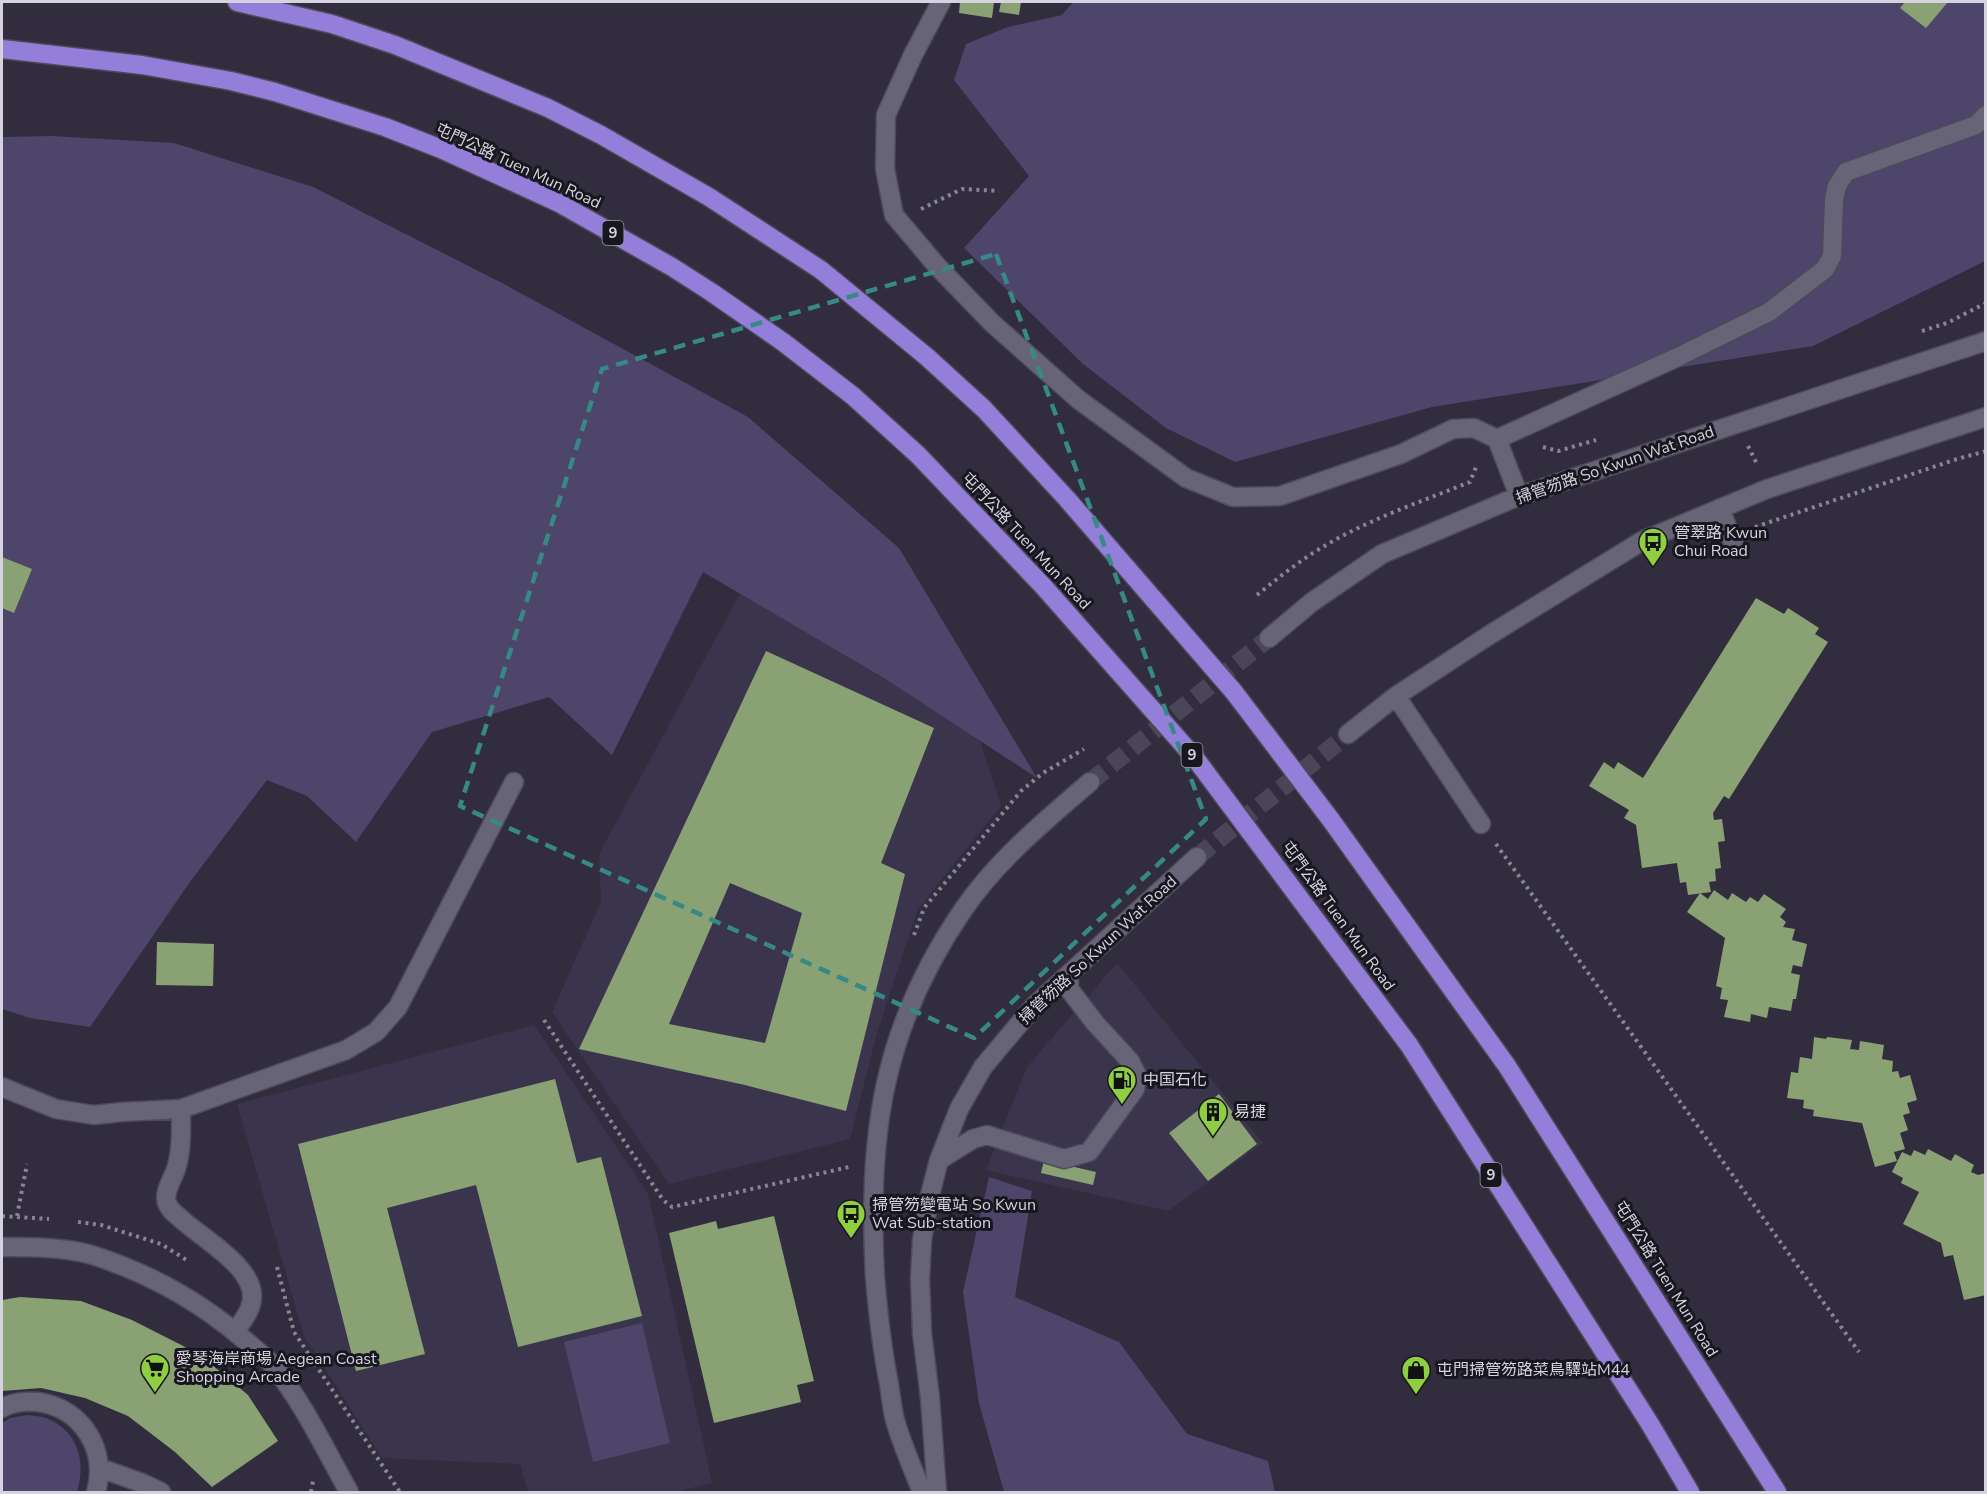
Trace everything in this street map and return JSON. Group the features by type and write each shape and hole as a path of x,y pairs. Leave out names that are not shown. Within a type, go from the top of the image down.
{"highway":[{"name":"屯門公路 Tuen Mun Road","path":"237,2 332,24 441,62 548,108 610,140 718,203 821,270 927,357 984,409 1060,492 1234,692 1331,820 1507,1066 1777,1492"},
{"name":"屯門公路 Tuen Mun Road","path":"2,49 142,65 231,81 341,113 441,149 559,203 672,267 783,342 853,396 918,455 1043,586 1202,767 1409,1045 1650,1424 1690,1492"}],"street":[{"path":"941,2 913,55 886,115 885,169 894,214 937,266 992,323 1079,400 1186,478 1233,497 1280,496 1401,454 1453,429 1474,428 1497,439 1519,496"},
{"path":"1497,439 1680,356 1769,312 1825,268 1832,256 1834,200 1837,186 1846,172 1976,124 1986,115"},
{"name":"掃管笏路 So Kwun Wat Road","path":"1269,638 1312,602 1382,554 1519,496 1986,341"},
{"path":"1348,734 1396,696 1491,634 1642,541 1811,473 1986,417"},
{"path":"1720,508 1733,542"},
{"path":"1396,696 1481,824"},
{"path":"2,1087 56,1109 94,1115 181,1109 346,1050 376,1032 398,1007 514,782"},
{"path":"922,1492 895,1420 878,1311 874,1251 874,1189 877,1129 885,1081 909,1005 931,959 964,908 1007,857 1035,829 1090,782"},
{"name":"掃管笏路 So Kwun Wat Road","path":"937,1492 930,1398 922,1333 920,1279 922,1240 939,1160 959,1109 983,1067 1035,1005 1197,857"},
{"path":"939,1160 973,1139 987,1135 1064,1160 1089,1152 1135,1089 1137,1075 1130,1060 1095,1023 1070,988 1070,974"},
{"path":"181,1109 181,1140 177,1167 166,1192 167,1203 170,1209 186,1224 244,1272 251,1289 251,1305 235,1332"},
{"path":"2,1247 36,1247 91,1255 171,1288 235,1332 270,1363 303,1408 349,1492"},
{"path":"2,1408 27,1401 49,1404 69,1413 85,1427 95,1446 100,1468 96,1492"},
{"path":"100,1468 161,1492"}],"path":[{"path":"900,221 962,189 999,191"},
{"path":"1746,440 1758,468"},
{"path":"1733,542 1779,518 1986,451"},
{"path":"1257,595 1288,570 1322,548 1387,515 1470,482 1476,467"},
{"path":"1481,824 1859,1352"},
{"path":"544,1020 663,1200 672,1207 852,1166"},
{"path":"17,1216 27,1164"},
{"path":"277,1268 294,1332 400,1492"},
{"path":"311,1492 314,1479"}],"highlighted area":[{"path":"996,254 1206,819 974,1038 460,806 602,369"}],"shaded area":[{"path":"1073,2 1985,2 1985,261 1813,346 1432,407 1235,462 1166,428 1083,364 964,248 1029,176 954,80 966,44 1008,27 1062,15"},
{"path":"52,136 174,143 313,187 504,284 748,417 899,548 1037,778 884,678 703,572 612,755 549,697 432,732 356,842 307,796 267,780 190,882 90,1027 30,1018 2,1009 2,137"},
{"path":"748,579 965,693 1001,806 918,909 877,1033 850,1139 669,1184 552,1012 601,902 599,854"},
{"name":"中国石化","path":"1117,963 1263,1143 1168,1211 986,1170 1027,1067"},
{"path":"534,1025 648,1194 712,1483 675,1492 528,1492 520,1464 382,1458 304,1336 237,1104"},
{"path":"989,1177 1032,1191 1015,1297 1119,1342 1187,1434 1268,1461 1275,1492 1004,1492 979,1403 963,1292"},
{"path":"642,1323 670,1443 593,1462 564,1342"},
{"path":"27,1415 44,1417 57,1424 73,1439 81,1470 77,1492 2,1492 2,1423 10,1418"}],"building":[{"path":"960,2 994,2 992,18 959,13"},
{"path":"1001,2 1021,2 1019,15 999,12"},
{"path":"1905,2 1948,2 1926,28 1900,8"},
{"path":"2,557 32,569 14,613 2,608"},
{"path":"1756,598 1784,614 1788,608 1819,628 1815,634 1828,642 1729,799 1724,796 1713,813 1714,820 1722,819 1725,841 1718,842 1721,868 1715,869 1716,881 1709,882 1711,892 1688,895 1686,882 1680,883 1677,863 1642,868 1636,825 1624,818 1629,810 1589,786 1604,762 1614,769 1618,762 1643,778"},
{"path":"766,651 934,728 881,863 905,874 846,1111 745,1085 579,1049","holes":["730,883 802,913 765,1043 669,1024"]},
{"path":"1714,890 1728,900 1732,893 1746,902 1750,897 1758,902 1764,894 1786,909 1780,917 1786,922 1783,927 1795,929 1792,940 1807,944 1802,967 1793,965 1791,973 1800,975 1796,999 1793,999 1791,1011 1769,1007 1767,1018 1751,1014 1750,1022 1724,1017 1728,1000 1720,999 1722,988 1716,986 1725,938 1687,912 1700,893 1708,899"},
{"path":"157,942 214,944 213,986 156,985"},
{"path":"1814,1037 1852,1040 1850,1049 1859,1050 1860,1041 1884,1045 1882,1059 1893,1061 1892,1072 1898,1071 1900,1078 1910,1075 1917,1100 1907,1103 1910,1113 1903,1115 1908,1130 1900,1133 1905,1149 1894,1152 1897,1161 1875,1167 1862,1123 1813,1116 1814,1110 1803,1108 1804,1100 1787,1098 1791,1072 1798,1073 1800,1057 1812,1059"},
{"path":"555,1079 577,1163 601,1157 642,1316 518,1347 476,1185 387,1208 425,1354 356,1371 298,1144"},
{"name":"易捷","path":"1219,1094 1257,1144 1208,1181 1169,1133"},
{"path":"1928,1149 1951,1161 1955,1154 1974,1165 1971,1172 1978,1175 1986,1173 1986,1295 1964,1300 1953,1255 1944,1257 1941,1243 1903,1224 1919,1192 1901,1183 1903,1178 1892,1172 1902,1152 1911,1156 1914,1150 1925,1155"},
{"path":"1044,1160 1096,1172 1093,1185 1041,1173"},
{"path":"774,1216 814,1381 797,1385 801,1402 714,1423 669,1233 716,1221 718,1229"},
{"name":"愛琴海岸商場 Aegean Coast Shopping Arcade","path":"20,1297 81,1301 132,1320 199,1354 248,1395 278,1441 212,1487 175,1452 128,1416 85,1398 41,1388 2,1391 2,1300"}],"tunnel":[{"path":"1090,782 1269,638"},
{"path":"1197,857 1348,734"}],"place":[{"name":"管翠路 Kwun Chui Road","path":"1653,568"},
{"name":"中国石化","path":"1122,1106"},
{"name":"易捷","path":"1213,1138"},
{"name":"掃管笏變電站 So Kwun Wat Sub-station","path":"851,1240"},
{"name":"愛琴海岸商場 Aegean Coast Shopping Arcade","path":"155,1394"},
{"name":"屯門掃管笏路菜鳥驛站M44","path":"1416,1396"}]}
